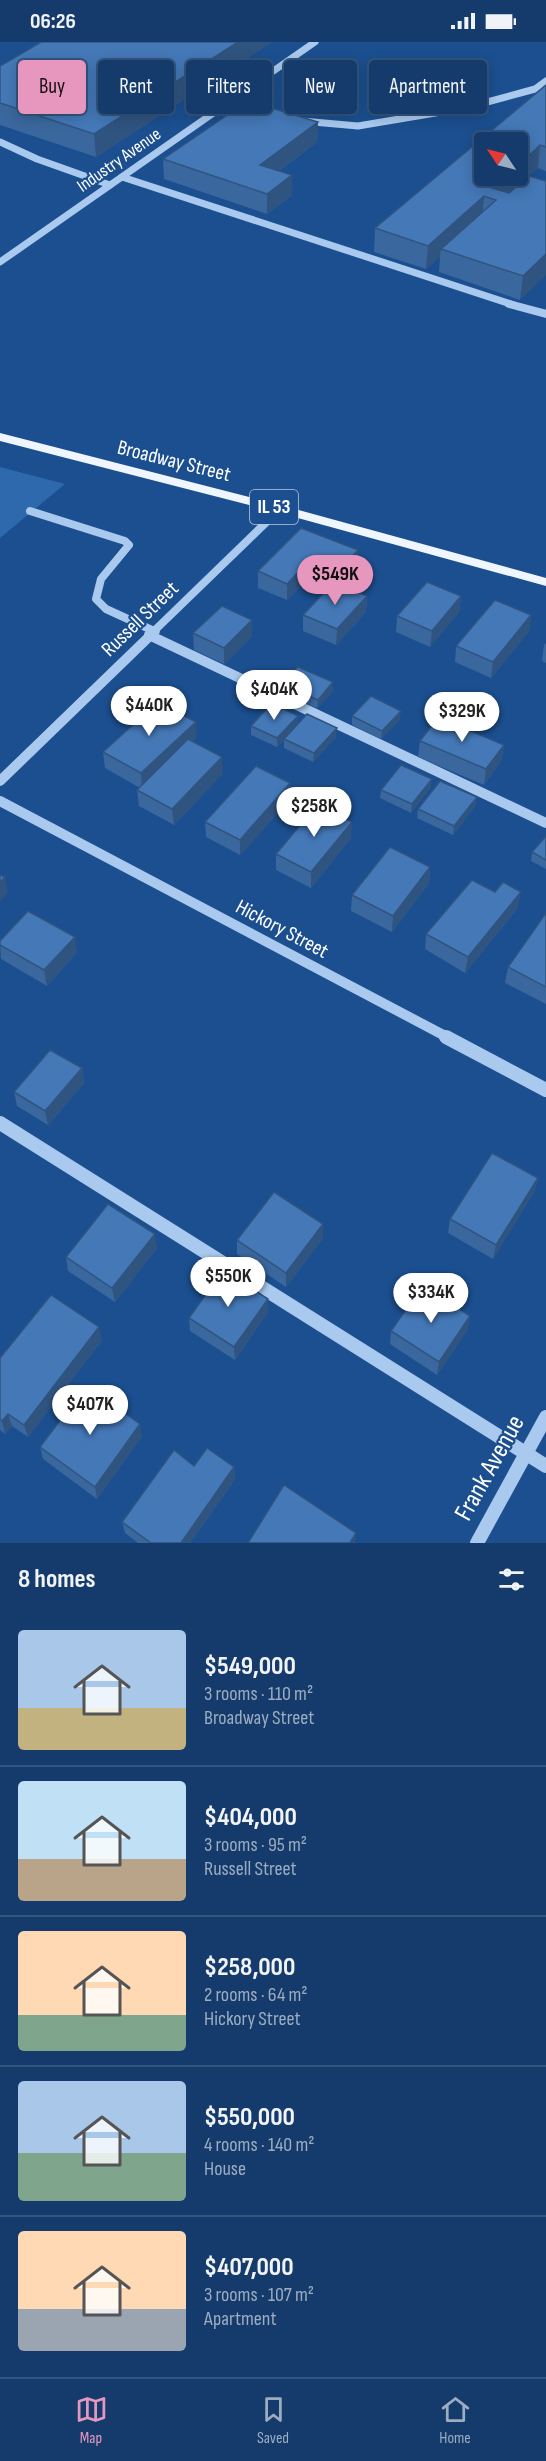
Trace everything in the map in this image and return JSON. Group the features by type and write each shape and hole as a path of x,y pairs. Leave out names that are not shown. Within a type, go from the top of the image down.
{"main road":[{"name":"Broadway Street","path":"0,437 280,509 546,582"}],"street":[{"name":"Industry Avenue","path":"272,72 315,42"},
{"path":"291,120 358,126 465,108 535,89 546,81"},
{"name":"Industry Avenue","path":"0,262 212,114"},
{"path":"0,142 37,159 110,185"},
{"path":"122,177 546,314"},
{"name":"Russell Street","path":"0,781 280,509"},
{"path":"30,511 125,541 129,545 101,579 96,599 106,609 546,823"},
{"name":"Hickory Street","path":"0,801 546,1090"},
{"path":"0,1123 546,1466"},
{"name":"Frank Avenue","path":"477,1543 546,1417"}],"shaded area":[{"path":"0,467 65,484 0,538"}],"building":[{"path":"41,42 238,42 210,60 186,60 186,75 174,83 174,60 98,60 98,114 125,114 94,134 33,114 86,114 86,60 18,60 18,109 0,103 0,66"},
{"path":"546,85 546,147 540,145 528,156 528,132 490,132"},
{"path":"272,108 284,112 284,114 318,122 260,165 292,175 267,194 163,159 229,114 272,114"},
{"path":"474,145 474,186 494,186 492,188 509,193 517,186 528,186 529,176 546,181 546,254 523,276 441,249 496,200 484,196 428,246 375,228"},
{"path":"301,528 358,550 333,576 306,564 287,584 258,571"},
{"path":"334,582 367,596 337,629 303,615"},
{"path":"427,582 461,596 432,631 397,616"},
{"path":"495,600 531,615 493,662 456,646"},
{"path":"222,606 252,620 224,648 193,633"},
{"path":"298,667 333,682 318,700 282,684"},
{"path":"371,696 401,711 382,731 352,716"},
{"path":"158,702 196,722 141,773 103,752"},
{"path":"272,703 298,716 277,738 251,726"},
{"path":"307,714 337,728 314,753 284,739"},
{"path":"438,717 504,745 486,769 420,741"},
{"path":"188,739 222,757 172,809 137,790"},
{"path":"401,765 432,779 412,804 381,790"},
{"path":"256,766 290,783 240,840 205,822"},
{"path":"440,781 477,797 454,826 418,809"},
{"path":"317,805 352,822 311,872 276,854"},
{"path":"546,836 546,860 532,852"},
{"path":"390,847 430,867 393,916 352,895"},
{"path":"472,880 495,892 503,882 521,892 468,957 426,934"},
{"path":"28,911 75,937 44,970 0,945 0,941"},
{"path":"546,913 546,987 508,967"},
{"path":"50,1050 82,1068 45,1111 14,1092"},
{"path":"492,1153 538,1178 496,1245 450,1219"},
{"path":"274,1192 323,1224 286,1273 237,1240"},
{"path":"108,1204 155,1234 112,1288 66,1257"},
{"path":"223,1270 268,1299 234,1347 189,1318"},
{"path":"423,1285 470,1316 439,1362 391,1331"},
{"path":"51,1295 99,1327 24,1425 8,1414 2,1421 0,1420 0,1358"},
{"path":"86,1386 140,1424 95,1487 40,1447"},
{"path":"207,1448 234,1467 181,1543 151,1543 122,1522 174,1450 194,1466"},
{"path":"284,1485 356,1533 350,1543 248,1543"}]}
